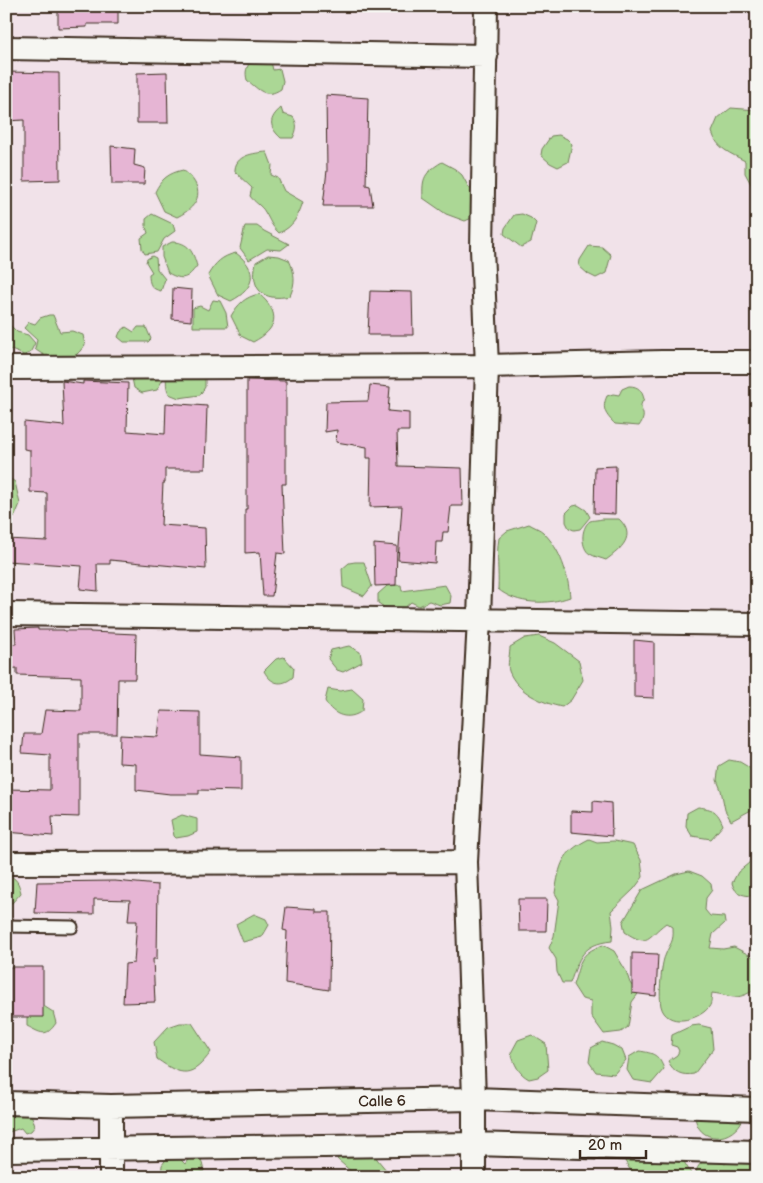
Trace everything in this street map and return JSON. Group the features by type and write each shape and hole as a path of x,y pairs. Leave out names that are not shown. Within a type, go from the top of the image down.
{"street":[{"path":"474,1177 474,1099 466,862 479,620 487,366 482,249 486,6"},
{"path":"6,48 486,56"},
{"path":"6,368 487,366 757,362"},
{"path":"6,614 757,624"},
{"path":"6,862 466,862"},
{"name":"Calle 6","path":"6,1103 111,1106 474,1099 757,1109"},
{"path":"111,1106 111,1177"},
{"path":"6,1150 474,1144 757,1152"}],"lane":[{"path":"6,926 72,927"}],"green space":[{"path":"252,60 271,62 273,70 280,69 283,81 281,89 271,93 263,92 247,80 246,70"},
{"path":"281,108 283,114 293,117 296,122 293,138 281,138 272,127 272,119"},
{"path":"731,108 757,110 757,195 745,173 745,161 721,147 712,132 718,118"},
{"path":"559,135 572,144 568,162 558,167 541,155 542,149 551,136"},
{"path":"267,152 272,165 271,175 278,178 284,191 303,202 294,221 288,228 279,233 264,210 250,196 252,188 235,172 241,158 251,154"},
{"path":"442,162 462,175 476,196 474,217 465,221 446,214 423,198 425,177 431,169"},
{"path":"183,170 195,183 198,195 192,207 177,217 164,211 155,192 166,177"},
{"path":"152,214 173,224 175,231 164,239 157,252 145,254 142,249 141,238 148,233 146,219"},
{"path":"522,214 531,218 536,223 531,242 521,247 504,234 505,228 514,215"},
{"path":"245,226 257,226 289,244 281,250 267,249 249,260 240,248"},
{"path":"172,242 183,244 192,252 197,266 187,276 181,278 168,273 162,257 162,247"},
{"path":"589,246 602,247 611,255 606,273 596,278 579,266 580,260"},
{"path":"236,253 248,266 251,272 251,279 245,291 231,301 218,295 208,275 219,261"},
{"path":"268,255 279,256 289,260 294,278 290,296 272,297 265,295 257,286 255,280 256,262"},
{"path":"152,256 156,258 157,269 165,279 161,291 151,286 149,281 149,274 152,272 146,262"},
{"path":"259,294 271,308 274,320 268,332 253,342 241,336 231,316 242,302"},
{"path":"213,300 220,301 226,313 228,327 193,327 193,308 200,306 208,310"},
{"path":"53,315 60,332 72,331 83,335 85,345 72,357 56,359 44,355 35,349 37,340 24,328 29,322 35,324 40,318"},
{"path":"6,321 17,332 28,335 35,343 30,353 24,355 6,348"},
{"path":"126,327 134,332 138,327 146,327 151,339 148,342 124,342 118,337 120,332"},
{"path":"186,356 197,362 205,379 205,387 200,395 179,398 169,394 166,385 167,376 173,358"},
{"path":"162,370 163,379 157,390 142,393 134,388 131,373"},
{"path":"629,386 640,390 644,399 641,406 643,417 639,426 615,424 607,415 604,405 607,396 619,395 622,389"},
{"path":"6,476 15,482 20,504 15,516 6,520"},
{"path":"578,505 586,510 590,517 580,529 574,530 569,528 566,522 566,513 573,506"},
{"path":"619,519 627,531 625,542 606,560 592,555 587,551 583,543 583,533 587,524 590,521"},
{"path":"529,524 543,532 559,554 565,571 570,597 543,602 523,601 498,589 499,538 507,531"},
{"path":"364,562 372,586 364,596 343,587 342,569 349,563"},
{"path":"401,585 402,591 445,585 451,596 450,603 440,605 429,601 419,606 411,602 401,611 389,610 378,603 378,594 387,586"},
{"path":"539,636 555,643 579,661 583,680 571,700 562,707 546,703 524,691 509,671 510,647 525,638"},
{"path":"349,646 360,652 362,662 343,672 337,670 328,659 331,650"},
{"path":"284,657 294,668 293,677 285,682 277,683 270,679 264,671 276,659"},
{"path":"328,689 340,691 352,689 363,699 362,711 352,716 347,716 332,710 325,701"},
{"path":"729,760 740,762 750,768 757,791 753,809 731,821 725,810 717,780 719,766"},
{"path":"698,807 714,811 719,816 723,825 711,839 692,836 686,826 687,813"},
{"path":"182,815 197,819 197,832 176,838 171,820"},
{"path":"589,839 597,842 614,841 633,845 641,860 643,877 634,889 611,911 612,941 594,945 588,949 579,960 570,983 562,983 557,972 556,959 549,948 554,936 559,900 555,893 563,860 573,849"},
{"path":"757,849 757,896 748,896 735,890 732,883 738,872 749,863 753,851"},
{"path":"689,871 702,876 711,884 712,890 706,898 705,910 710,916 724,917 725,923 713,934 710,948 723,949 734,947 757,959 757,989 738,997 712,993 710,1005 704,1012 690,1019 675,1020 664,1013 660,996 662,966 672,940 673,927 666,923 644,940 633,937 625,932 623,922 642,890 676,874"},
{"path":"6,875 13,877 17,881 21,893 12,903 6,903"},
{"path":"254,914 266,919 269,925 262,937 243,942 236,924"},
{"path":"603,945 614,951 626,971 630,983 638,994 632,1002 628,1027 621,1032 604,1034 591,1016 591,1001 582,999 573,985 579,965 585,956 595,948"},
{"path":"42,1005 53,1012 56,1023 49,1031 43,1033 27,1026 30,1009"},
{"path":"180,1023 192,1023 211,1052 198,1067 186,1072 173,1069 157,1059 154,1042 168,1027"},
{"path":"699,1025 711,1028 713,1049 694,1074 679,1073 668,1061 677,1055 679,1051 677,1047 671,1045 672,1035 691,1026"},
{"path":"532,1035 546,1044 548,1070 538,1077 529,1079 517,1068 511,1053 518,1040"},
{"path":"602,1042 622,1050 626,1060 614,1074 596,1072 589,1062 591,1048"},
{"path":"639,1051 655,1056 662,1064 664,1069 652,1083 633,1080 627,1070 629,1057"},
{"path":"695,1109 738,1109 742,1121 736,1129 728,1134 712,1137 705,1134 699,1128"},
{"path":"6,1113 31,1114 35,1126 31,1131 25,1133 21,1128 6,1133"},
{"path":"338,1151 374,1152 377,1159 392,1177 373,1177 372,1173 354,1174 337,1159"},
{"path":"634,1155 644,1157 651,1162 671,1159 680,1155 693,1177 632,1177 633,1175 625,1161"},
{"path":"757,1155 757,1177 697,1177 696,1173 701,1163 709,1157 725,1164 733,1159"},
{"path":"167,1158 179,1158 185,1164 189,1158 201,1159 204,1171 195,1176 190,1173 184,1177 161,1177 162,1165"}],"building":[{"path":"58,6 118,6 118,24 87,24 87,27 58,28"},
{"path":"6,72 59,73 60,180 24,181 24,120 6,121"},
{"path":"167,72 168,123 137,123 137,73"},
{"path":"326,95 368,98 366,185 370,186 373,206 323,206 327,170"},
{"path":"111,146 135,149 134,165 145,168 144,184 112,184"},
{"path":"173,288 192,290 191,321 172,319"},
{"path":"370,291 412,292 413,335 368,335"},
{"path":"247,380 286,381 286,484 282,484 285,554 277,553 272,596 263,596 260,552 245,553"},
{"path":"62,381 83,384 83,381 128,383 127,431 165,434 166,403 207,406 205,469 165,469 161,525 205,528 206,569 110,560 110,564 97,564 98,591 80,589 82,566 6,561 6,539 47,541 47,493 30,492 30,450 24,449 24,422 64,426"},
{"path":"370,385 390,387 388,411 409,413 409,431 397,431 398,466 462,468 463,506 451,506 448,532 443,532 442,542 436,542 435,563 398,560 402,506 370,507 371,458 367,458 367,447 336,442 337,430 325,432 326,402 368,401"},
{"path":"616,466 615,514 594,513 595,467"},
{"path":"374,544 397,546 396,585 375,586"},
{"path":"38,628 38,630 136,634 135,679 118,679 117,734 79,734 79,817 52,816 53,836 6,832 6,789 50,790 50,755 22,753 24,734 41,734 45,710 81,711 81,677 17,675 17,668 6,669 6,644 16,644 15,629"},
{"path":"634,640 654,642 654,698 634,697"},
{"path":"161,711 200,712 200,754 241,757 241,791 199,790 199,794 170,794 136,790 136,764 119,763 120,735 158,737"},
{"path":"593,801 611,803 612,836 571,832 571,811 593,812"},
{"path":"115,881 158,885 157,959 153,959 155,1002 123,1003 125,964 134,963 137,921 128,921 130,900 94,899 94,914 35,913 37,882"},
{"path":"518,899 547,899 546,931 519,931"},
{"path":"286,907 316,909 316,912 330,912 329,990 285,983 287,931 283,930"},
{"path":"632,953 658,954 656,996 632,993"},
{"path":"10,967 43,967 43,1017 10,1017"}]}
